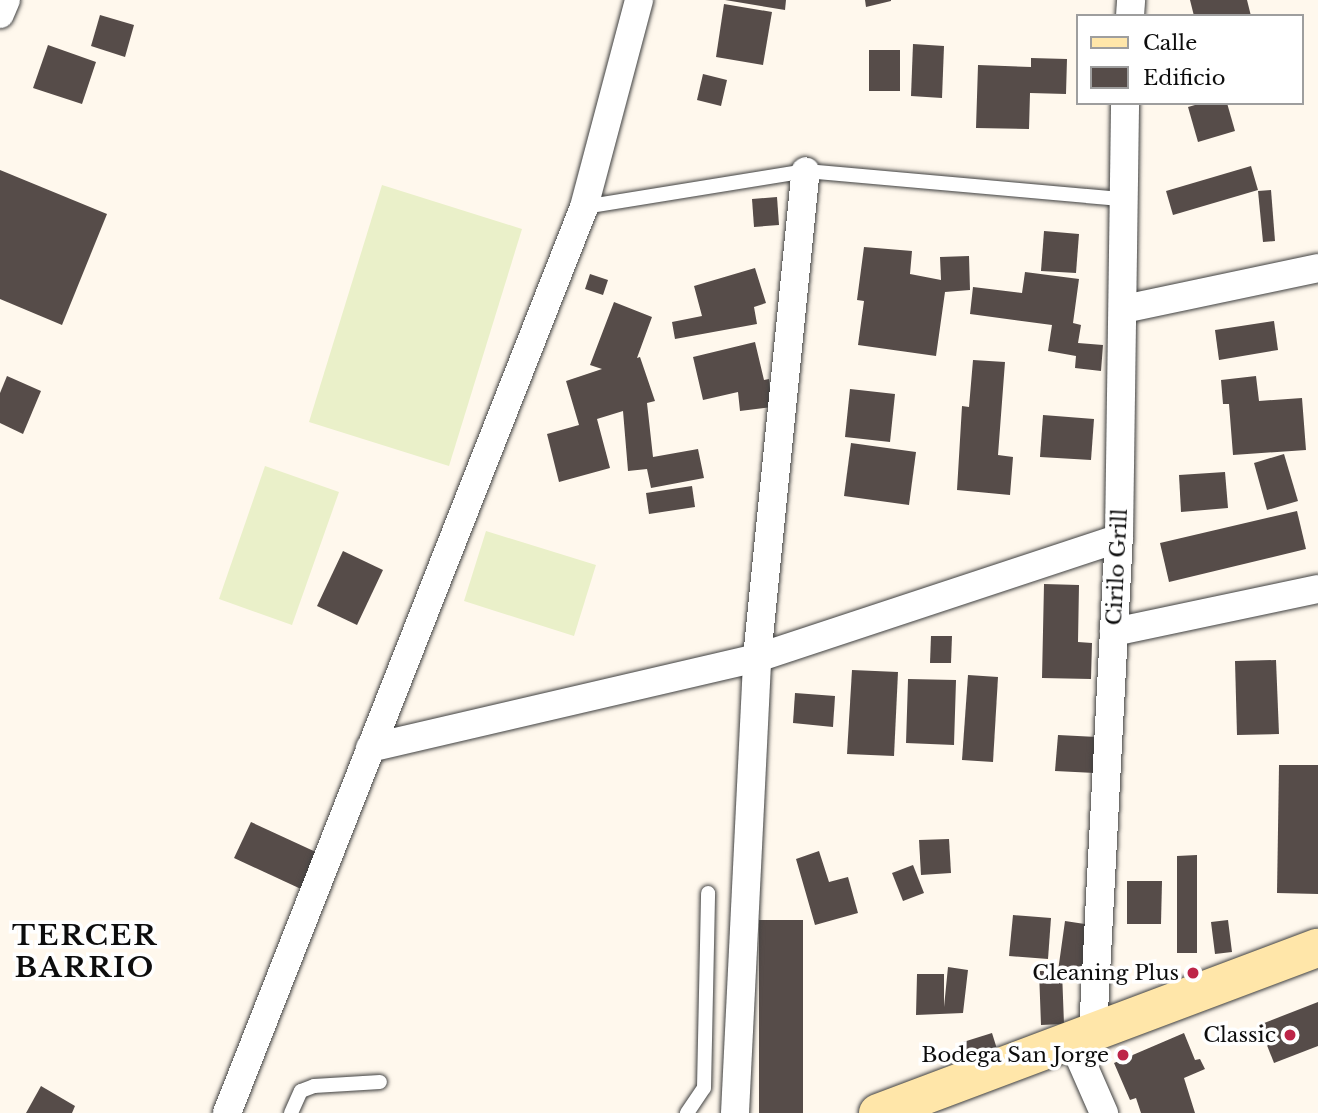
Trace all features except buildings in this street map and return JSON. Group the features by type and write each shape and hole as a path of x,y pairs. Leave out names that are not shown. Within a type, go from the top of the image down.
{"main road":[{"path":"878,1113 1318,947"}],"street":[{"path":"0,15 6,0"},
{"path":"227,1113 584,207 639,0"},
{"name":"Cirilo Grill","path":"1082,1036 1119,538 1124,309 1121,198 1125,105"},
{"path":"735,1113 757,658 806,170"},
{"path":"1124,309 1318,268"},
{"path":"370,748 757,658 1119,538"},
{"path":"1114,632 1318,589"},
{"path":"1082,1036 1104,1113"}],"lane":[{"path":"584,207 806,170 1121,198"},
{"path":"687,1113 704,1088 708,893"},
{"path":"291,1113 301,1091 314,1086 380,1082"}],"green space":[{"path":"382,185 522,229 449,466 309,422"},
{"path":"265,466 339,492 292,625 219,599"},
{"path":"486,531 596,565 574,636 464,601"}],"place":[{"name":"Cleaning Plus","path":"1193,973"},
{"name":"Classic","path":"1290,1035"},
{"name":"Bodega San Jorge","path":"1123,1055"}],"district":[{"name":"TERCER BARRIO","path":"85,952"}]}
